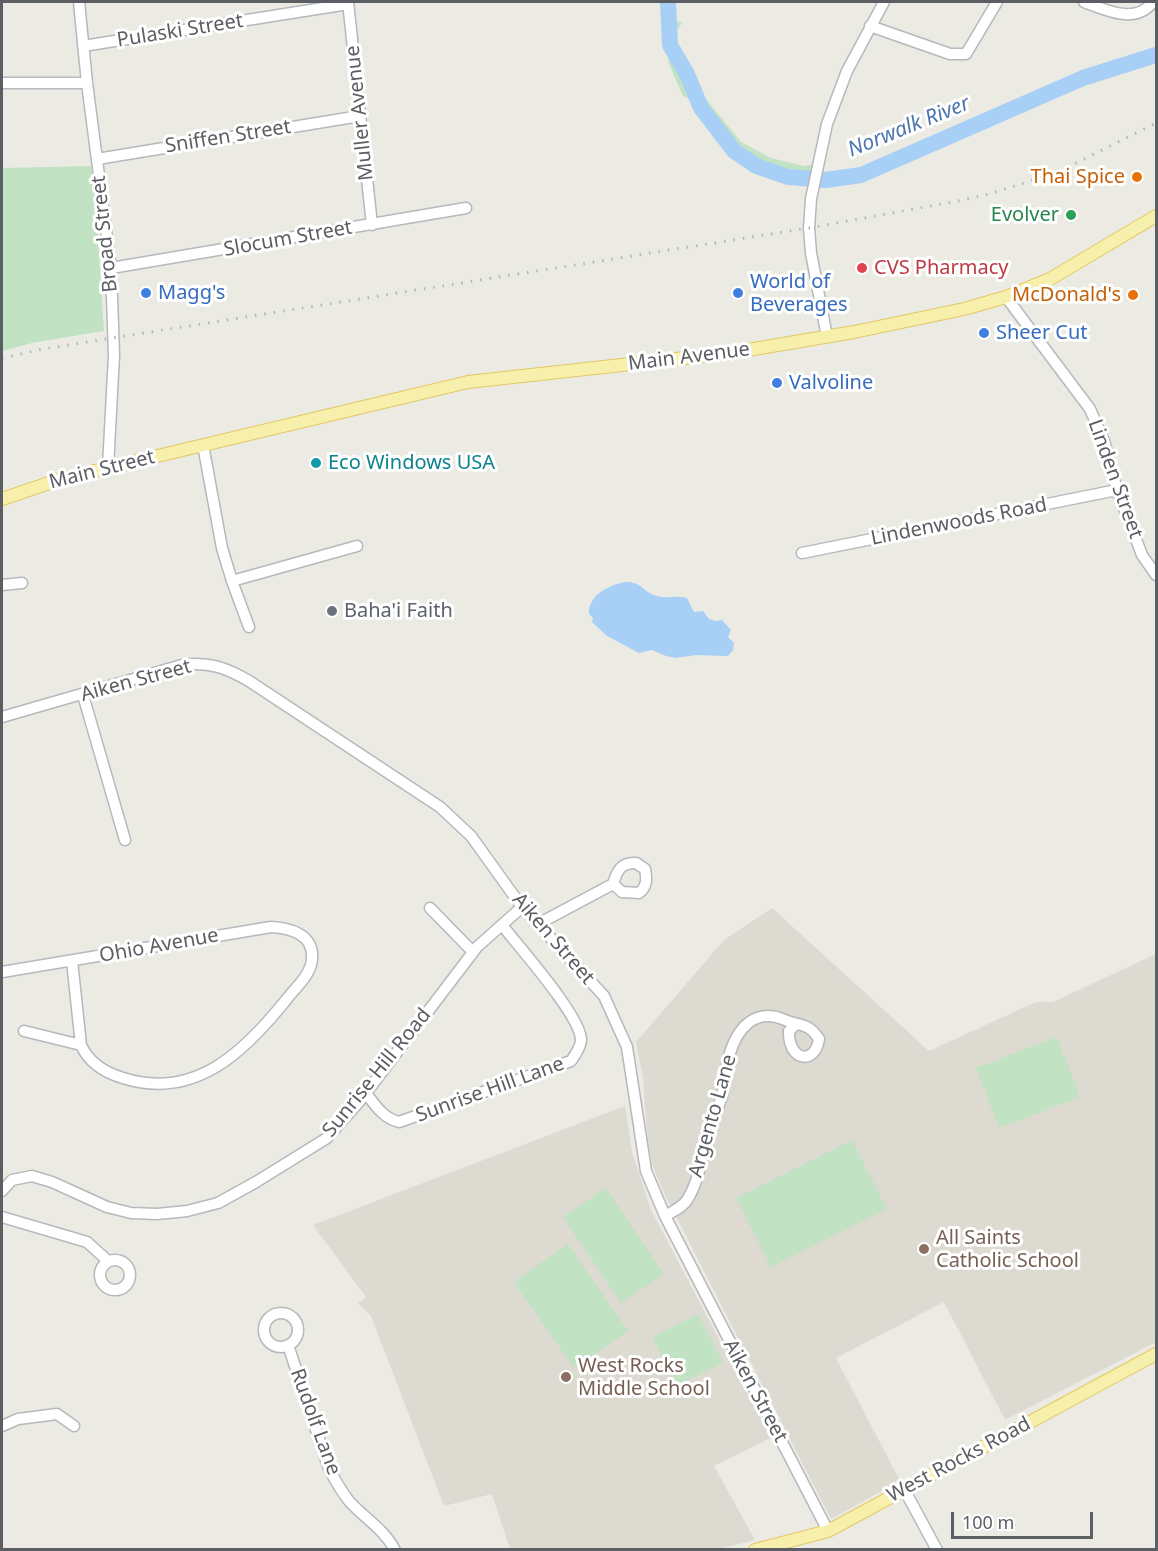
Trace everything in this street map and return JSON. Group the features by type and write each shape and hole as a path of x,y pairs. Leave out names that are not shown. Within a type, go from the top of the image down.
{"main road":[{"name":"Main Avenue","path":"203,446 468,382 722,354 827,337 963,309 1006,297 1050,279 1156,216"},
{"name":"Main Street","path":"2,499 61,478 203,446"},
{"name":"West Rocks Road","path":"755,1550 828,1531 1156,1354"}],"street":[{"name":"Broad Street","path":"79,2 82,46 111,268 114,355 108,467"},
{"path":"827,337 811,253 809,228 811,199 827,124 847,71 884,2"},
{"path":"870,26 950,54 966,54 998,2"},
{"path":"1084,2 1119,13 1137,14 1153,2"},
{"name":"Pulaski Street","path":"82,46 348,3"},
{"name":"Muller Avenue","path":"348,3 372,225"},
{"path":"2,83 87,83"},
{"name":"Sniffen Street","path":"97,159 360,116"},
{"name":"Slocum Street","path":"111,268 466,208"},
{"name":"Linden Street","path":"1006,297 1090,409 1104,441 1117,490 1142,555 1156,574"},
{"path":"203,446 222,548 249,627"},
{"name":"Lindenwoods Road","path":"802,553 1117,490"},
{"path":"232,581 357,546"},
{"path":"2,585 22,583"},
{"name":"Aiken Street","path":"2,717 182,665 207,664 235,673 440,807 471,837 522,907 604,996 627,1047 646,1171 665,1216 828,1531"},
{"path":"83,695 125,840"},
{"path":"538,924 613,884"},
{"name":"Sunrise Hill Road","path":"2,1191 12,1180 33,1176 52,1182 107,1208 131,1213 157,1214 187,1211 218,1203 296,1159 327,1138 366,1093 473,952 522,907"},
{"path":"430,908 473,952"},
{"name":"Sunrise Hill Lane","path":"366,1093 382,1113 391,1120 399,1122 571,1061 581,1040 572,1017 502,925"},
{"name":"Ohio Avenue","path":"2,972 270,927 297,931 305,937 310,946 312,959 310,969 268,1022 242,1050 210,1070 178,1081 136,1082 98,1066 81,1045"},
{"path":"24,1030 81,1045 72,961"},
{"name":"Argento Lane","path":"665,1216 682,1206 694,1183 722,1096 728,1057 734,1042 747,1024 758,1017 770,1015 795,1025"},
{"path":"2,1217 87,1242 108,1261"},
{"name":"Rudolf Lane","path":"288,1345 329,1469 338,1487 350,1502 388,1537 395,1550"},
{"path":"2,1426 18,1419 57,1414 74,1426"},
{"path":"904,1489 937,1550"}],"shaded area":[{"name":"All Saints Catholic School","path":"772,908 929,1051 1036,1002 1053,1002 1156,954 1156,1342 1005,1420 944,1302 836,1358 900,1481 831,1519 665,1195 652,1164 643,1078 636,1042 724,940"},
{"name":"West Rocks Middle School","path":"625,1106 632,1152 651,1210 771,1438 714,1466 755,1540 715,1550 510,1549 492,1494 444,1506 371,1316 358,1303 366,1297 313,1225"}],"green space":[{"path":"673,20 682,23 674,35 677,62 689,89 706,99 741,142 771,158 804,166 822,163 821,172 803,175 768,166 736,149 695,101 683,96 669,64 665,33"},
{"path":"91,166 95,190 104,331 32,343 2,351 2,168"},
{"path":"1057,1037 1080,1097 999,1128 976,1068"},
{"path":"852,1140 887,1209 771,1267 736,1198"},
{"path":"606,1188 664,1274 621,1303 563,1217"},
{"path":"568,1244 628,1331 574,1368 514,1282"},
{"path":"698,1314 723,1363 676,1386 652,1337"}],"water":[{"path":"625,582 636,584 657,596 687,598 694,612 703,611 709,619 722,620 731,630 728,637 734,643 733,650 728,656 696,655 676,658 652,650 639,653 607,636 592,622 593,618 589,614 592,601 601,592"}],"waterway":[{"name":"Norwalk River","path":"668,2 670,45 687,74 701,108 734,151 756,166 788,177 826,180 861,175 1083,78 1156,55"}],"railway":[{"path":"2,358 43,349 809,228 958,201 1040,178 1076,163 1156,123"}],"place":[{"name":"Thai Spice","path":"1137,177"},
{"name":"Evolver","path":"1071,215"},
{"name":"CVS Pharmacy","path":"862,268"},
{"name":"Magg's","path":"146,293"},
{"name":"World of Beverages","path":"738,293"},
{"name":"McDonald's","path":"1133,295"},
{"name":"Sheer Cut","path":"984,333"},
{"name":"Valvoline","path":"777,383"},
{"name":"Eco Windows USA","path":"316,463"},
{"name":"Baha'i Faith","path":"332,611"},
{"name":"All Saints Catholic School","path":"924,1249"},
{"name":"West Rocks Middle School","path":"566,1377"}]}
